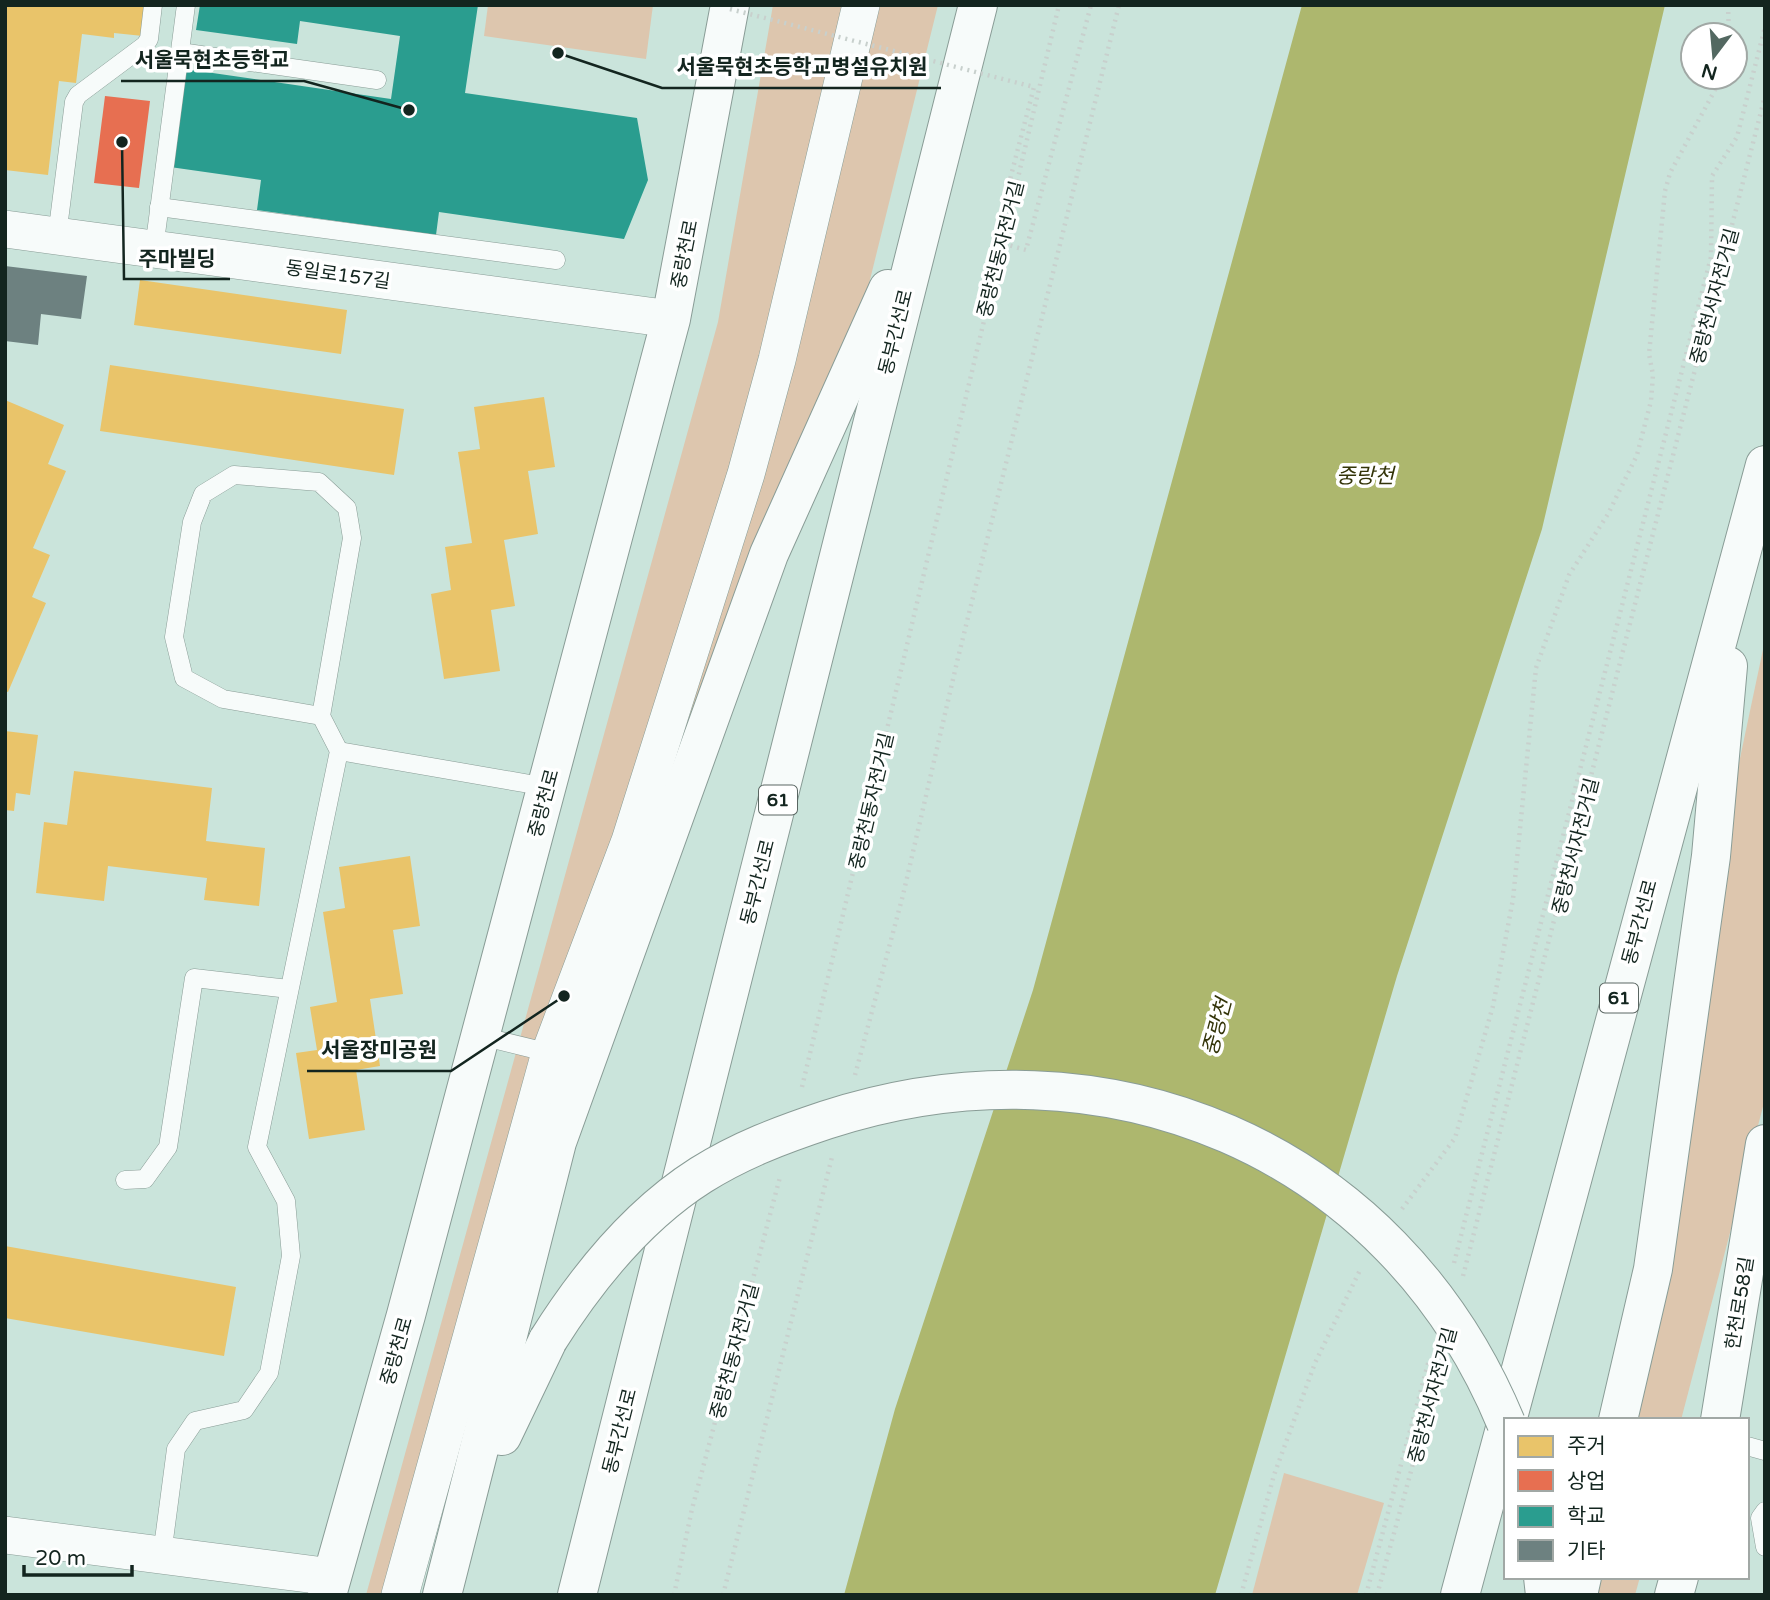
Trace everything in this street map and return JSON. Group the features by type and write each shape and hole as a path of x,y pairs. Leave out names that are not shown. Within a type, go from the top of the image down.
{"main road":[{"name":"동부간선로","path":"577,1595 978,5"},
{"name":"중랑천로","path":"329,1586 481,1035 671,319 730,7"},
{"path":"442,1595 561,1129 769,554 929,198"},
{"name":"동부간선로","path":"1507,1418 1659,846 1765,465"},
{"path":"1618,1418 1653,1269 1712,856 1736,577"},
{"path":"456,1542 523,1385 548,1340 593,1276 652,1213 700,1176 748,1147 848,1112 909,1097 985,1088 1056,1090 1147,1106 1210,1127 1275,1158 1336,1199 1378,1235 1424,1284 1475,1359 1504,1419"},
{"name":"한천로58길","path":"1720,1418 1765,1144"},
{"name":"동부간선로","path":"1460,1595 1504,1429"}],"street":[{"path":"400,1595 550,1053 629,841 746,474 777,360 861,5"},
{"name":"동일로157길","path":"5,229 671,319"},
{"path":"5,1535 162,1555 329,1586"}],"lane":[{"path":"57,236 74,102 78,95 145,45 149,39 153,5"},
{"path":"154,249 186,5"},
{"path":"180,52 377,80"},
{"path":"159,207 556,260"},
{"path":"162,1555 176,1449 195,1421 244,1410 269,1373 291,1256 286,1201 257,1147 339,751 321,716 352,538 347,508 319,482 234,475 203,494 192,523 174,637 184,678 223,699 321,716"},
{"path":"339,751 547,788"},
{"path":"125,1180 145,1179 168,1147 194,978 289,989"},
{"path":"481,1035 550,1053"},
{"path":"1765,1511 1760,1518 1765,1547"}],"path":[{"name":"중랑천동자전거길","path":"800,1096 1059,5"},
{"path":"730,7 1034,87 995,241 1026,250 1091,5"},
{"path":"852,1084 904,895 957,663 1119,5"},
{"path":"1450,1277 1711,257 1709,202 1712,176 1737,137 1765,27"},
{"path":"1397,1217 1455,1138 1489,1018 1513,899 1536,668 1569,575 1608,514 1637,454 1651,401 1653,375 1650,354 1665,191 1670,173 1714,91"},
{"name":"중랑천서자전거길","path":"1461,1284 1586,805 1765,96"},
{"path":"723,1595 834,1151"},
{"name":"중랑천동자전거길","path":"674,1595 692,1509 780,1175"},
{"path":"1241,1595 1274,1475 1315,1363 1352,1281 1367,1259"},
{"path":"1366,1595 1430,1358"},
{"name":"중랑천서자전거길","path":"1377,1595 1441,1361"}],"shaded area":[{"path":"488,5 653,5 646,59 484,36"},
{"path":"773,5 938,5 863,308 524,1196 417,1595 366,1595 718,322"},
{"path":"1765,640 1765,1099 1682,1418 1618,1418 1709,905"},
{"path":"1284,1473 1384,1503 1357,1595 1252,1595"},
{"path":"1582,1579 1639,1579 1635,1595 1579,1595"}],"water":[{"name":"중랑천","path":"1302,5 1665,5 1542,529 1397,976 1215,1595 844,1595 895,1409 1033,990"}],"building: 주거":[{"path":"5,5 146,5 143,36 114,33 114,38 82,34 76,83 59,81 48,175 5,170"},
{"path":"140,280 347,310 341,354 134,325"},
{"path":"110,365 404,409 394,475 100,431"},
{"path":"544,397 555,467 528,471 538,534 504,540 515,606 491,610 500,671 444,679 431,594 451,590 445,547 472,543 458,452 480,449 474,407"},
{"path":"5,400 64,425 48,464 66,471 33,548 50,555 32,597 46,603 8,692 5,691"},
{"path":"5,731 38,735 30,795 16,793 14,811 5,810"},
{"path":"74,771 212,788 206,841 265,848 259,906 204,900 207,878 108,866 104,901 36,893 44,822 67,825"},
{"path":"410,856 420,926 393,930 403,994 370,999 380,1066 356,1070 365,1130 309,1139 296,1053 317,1050 310,1007 337,1002 323,912 345,908 339,867"},
{"path":"5,1246 236,1287 224,1356 5,1318"}],"building: 상업":[{"path":"105,96 150,101 139,188 94,183"}],"building: 학교":[{"path":"200,5 478,5 465,93 637,118 648,180 624,239 439,212 436,235 257,210 261,180 170,167 185,69 391,99 400,36 300,21 297,44 196,30"}],"building: 기타":[{"path":"5,266 87,276 81,319 41,314 38,345 5,341"}],"place":[{"name":"서울묵현초등학교병설유치원","path":"558,53"},
{"name":"서울묵현초등학교","path":"409,110"},
{"name":"주마빌딩","path":"122,142"},
{"name":"서울장미공원","path":"564,996"}]}
